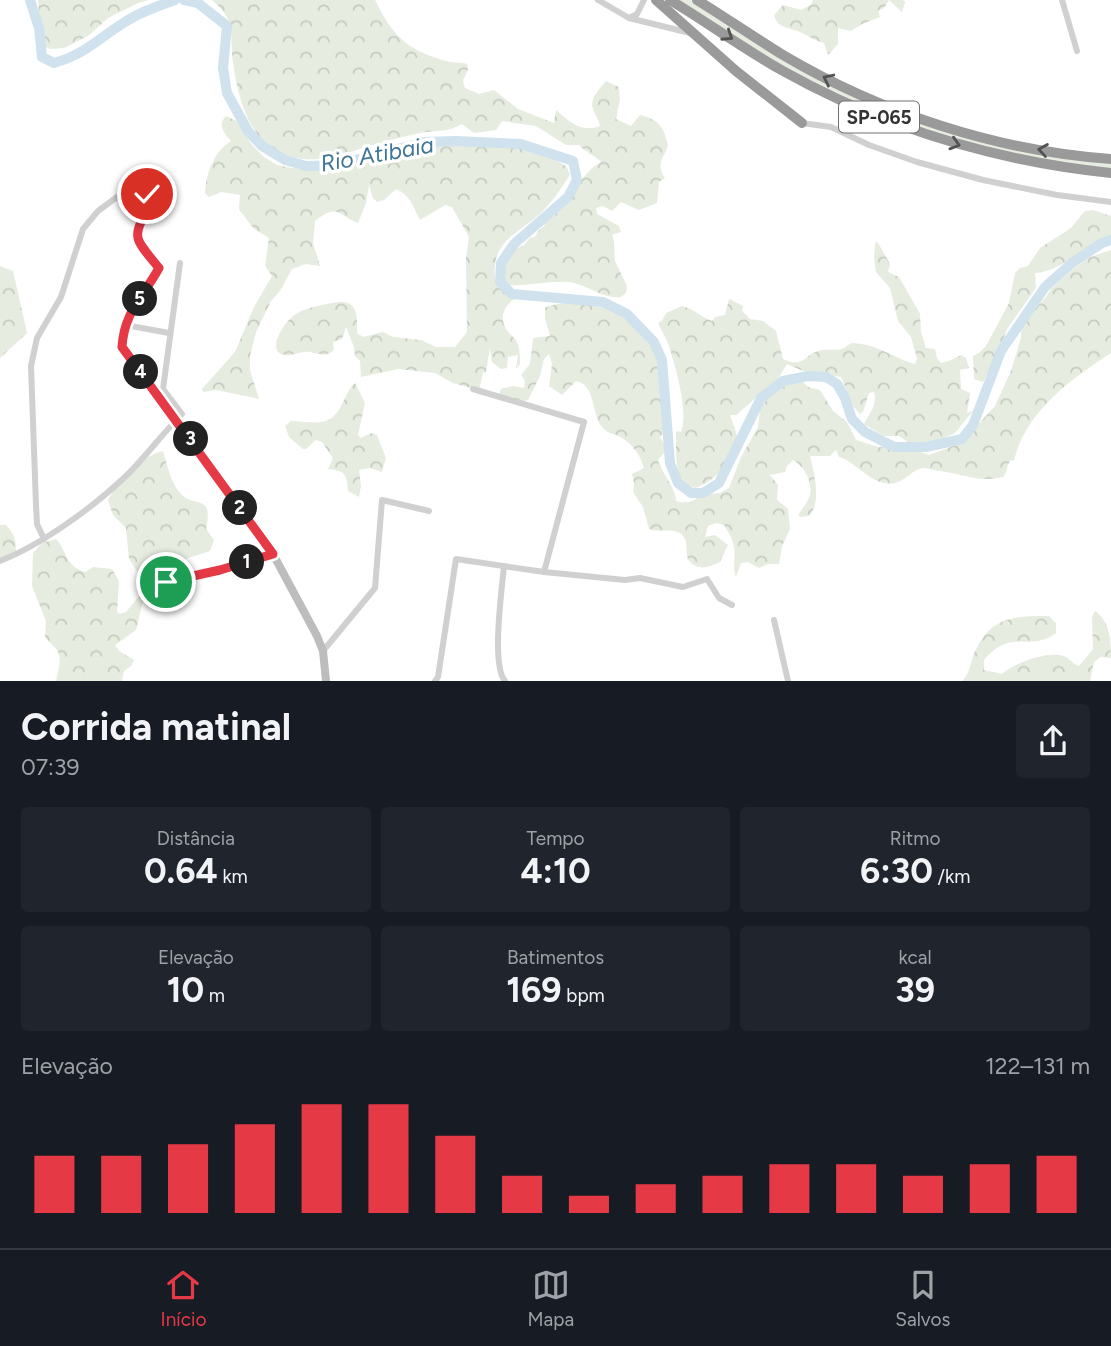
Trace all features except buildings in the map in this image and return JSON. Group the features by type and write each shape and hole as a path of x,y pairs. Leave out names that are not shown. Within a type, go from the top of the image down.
{"highway":[{"path":"656,0 802,123"},
{"name":"SP-065","path":"670,0 779,69 881,118 933,138 985,152 1041,164 1111,173"},
{"name":"SP-065","path":"697,0 793,60 869,98 902,111 999,142 1111,159"}],"street":[{"path":"598,0 629,18 695,35"},
{"path":"629,18 637,14 644,0"},
{"path":"1062,0 1077,51"},
{"path":"802,123 831,127 869,145 917,162 984,180 1057,195 1111,202"},
{"path":"44,539 37,524 36,505 32,366 37,338 61,297 83,229 98,211 117,197 143,192 150,199 137,230 137,237 140,245 159,268 130,312 123,330 122,347 179,417 273,554 317,636 323,651 326,681"},
{"path":"179,417 163,389 180,263"},
{"path":"131,326 169,333"},
{"path":"473,389 584,422 544,572"},
{"path":"0,561 19,554 44,539 108,492 130,472 179,417"},
{"path":"323,651 375,588 383,500 429,511"},
{"path":"166,582 273,554"},
{"path":"435,681 438,677 456,559 544,572 625,580 640,578 683,587 707,579 719,598 732,605"},
{"path":"504,566 499,671 505,681"},
{"path":"774,620 788,681"}],"green space":[{"path":"38,0 149,0 108,18 88,36 64,48 50,49 41,41"},
{"path":"212,0 375,0 396,33 413,48 435,58 467,64 468,69 463,81 465,88 479,94 494,90 518,109 554,123 556,110 581,127 600,126 592,105 594,97 606,81 619,87 620,99 616,119 631,126 640,115 652,119 662,128 668,145 660,165 665,178 659,182 657,203 639,210 621,202 612,211 603,206 596,208 597,214 619,226 621,232 612,235 615,261 627,286 626,293 621,297 609,296 567,282 508,285 503,277 504,263 510,250 523,246 530,238 535,237 549,215 572,197 580,181 601,162 579,145 566,145 536,126 502,121 496,130 474,133 462,124 449,130 405,136 328,158 305,159 286,155 271,147 258,135 249,120 237,84 231,28 226,15"},
{"path":"677,0 691,0 905,116 1111,163 1111,170 1012,155 889,117 792,72"},
{"path":"813,0 889,0 884,8 878,11 880,17 851,31 838,28 838,44 828,55 824,43 782,26 774,15 783,5 801,10 811,5"},
{"path":"889,0 903,0 905,2 902,12"},
{"path":"226,116 237,121 252,145 264,157 277,165 292,168 340,170 398,149 452,141 530,143 566,166 570,175 554,198 543,211 508,239 497,255 495,279 504,291 518,297 507,306 503,319 506,329 517,342 520,364 516,368 518,355 508,357 507,368 501,369 492,362 490,348 486,372 483,373 479,390 453,383 435,373 398,369 361,377 360,361 355,356 346,327 342,339 333,342 334,350 330,353 280,354 276,345 280,332 292,317 309,308 336,302 353,306 357,317 357,333 363,337 383,332 393,337 421,340 436,347 455,347 467,332 466,258 469,237 452,207 445,205 420,220 411,202 401,191 396,189 384,200 377,202 369,185 366,203 358,223 337,212 328,213 315,221 313,243 320,266 306,264 292,269 271,301 256,332 250,356 250,370 259,399 216,390 203,392 202,389 235,352 254,307 272,276 265,266 269,238 253,228 239,209 240,195 221,192 209,197 205,193 212,164 220,151 231,141 222,126"},
{"path":"1093,210 1111,216 1111,236 1065,263 1035,273 1036,288 1007,329 994,369 990,369 983,382 974,379 973,356 986,346 1009,303 1015,273 1028,266 1040,248 1071,228 1085,211"},
{"path":"877,241 890,264 888,272 899,277 920,314 921,332 926,348 935,349 941,363 961,355 966,358 969,368 960,370 961,389 970,393 967,413 973,411 955,433 935,442 909,443 899,436 884,436 864,424 874,405 874,392 869,393 860,414 853,406 841,377 803,371 787,364 778,379 736,415 730,415 737,445 724,468 702,485 695,488 687,485 679,472 676,455 676,431 681,432 683,423 680,388 668,343 658,323 666,313 682,306 712,321 715,317 725,315 729,299 743,306 742,311 750,319 763,321 776,331 783,359 791,362 801,362 817,351 842,349 853,343 871,346 915,364 917,358 911,337 898,321 890,288 876,272 874,258"},
{"path":"1111,250 1111,353 1066,386 1039,412 1028,427 1014,461 1009,462 1003,477 978,479 924,468 891,484 873,478 839,457 836,450 830,456 810,456 816,487 815,503 809,516 801,517 798,515 811,490 804,470 793,460 785,472 770,475 778,485 777,500 788,509 790,529 782,546 779,564 768,564 759,568 748,562 741,563 736,577 733,544 724,525 716,523 708,526 705,537 715,535 728,545 720,562 703,567 688,560 686,542 680,533 649,529 643,507 633,492 632,474 644,468 640,457 626,441 602,427 590,394 582,384 576,381 562,395 549,386 552,364 549,354 544,359 540,376 528,400 499,395 501,389 513,386 524,388 525,381 521,375 530,364 533,338 550,336 545,308 568,303 599,306 638,322 655,345 663,370 669,418 660,437 667,449 658,460 674,491 676,501 689,502 701,495 720,493 729,488 741,457 758,427 760,409 780,388 796,380 820,390 833,411 847,422 856,440 878,447 910,448 929,455 961,443 995,406 1011,371 1021,329 1027,317 1051,289 1090,257"},
{"path":"0,266 13,271 27,333 0,358"},
{"path":"355,383 365,403 358,435 361,438 371,433 377,435 386,458 382,472 370,468 359,470 359,497 348,491 344,475 328,469 333,458 322,442 316,440 303,449 289,437 285,426 291,421 315,423 328,420 338,411"},
{"path":"163,451 178,490 186,498 201,503 207,510 206,529 214,540 210,551 176,562 164,569 160,584 164,595 159,598 152,592 148,595 136,630 115,645 119,651 134,660 124,671 122,681 56,681 60,657 45,638 46,621 32,586 33,553 42,543 56,539 70,562 78,569 85,572 93,567 112,569 119,581 117,612 126,612 140,595 142,579 129,559 126,528 113,515 108,500 131,470 147,458"},
{"path":"0,525 6,525 11,531 16,552 0,562"},
{"path":"1095,611 1107,626 1111,658 1101,657 1094,662 1090,681 962,681 986,633 1012,618 1049,616 1056,623 1056,633 1047,639 1003,645 984,660 984,670 1002,674 1023,662 1051,655 1066,657 1079,666 1093,649 1092,617"}],"waterway":[{"name":"Rio Atibaia","path":"30,0 39,28 42,57 54,63 84,50 137,15 175,0"},
{"name":"Rio Atibaia","path":"184,0 198,3 227,26 223,68 227,93 248,131 262,146 285,160 306,166 336,165 424,142 456,141 521,144 573,161 577,180 568,197 514,244 501,263 500,282 512,294 603,302 627,314 654,342 662,360 670,463 678,483 691,493 703,493 719,483 761,398 783,381 808,376 826,377 837,384 852,419 865,432 894,447 926,447 962,439 973,425 1001,351 1045,287 1072,263 1111,240"}],"route":[{"path":"147,194 150,199 137,230 137,237 140,245 159,268 149,287 130,312 123,330 122,347 273,554 166,582"}]}
